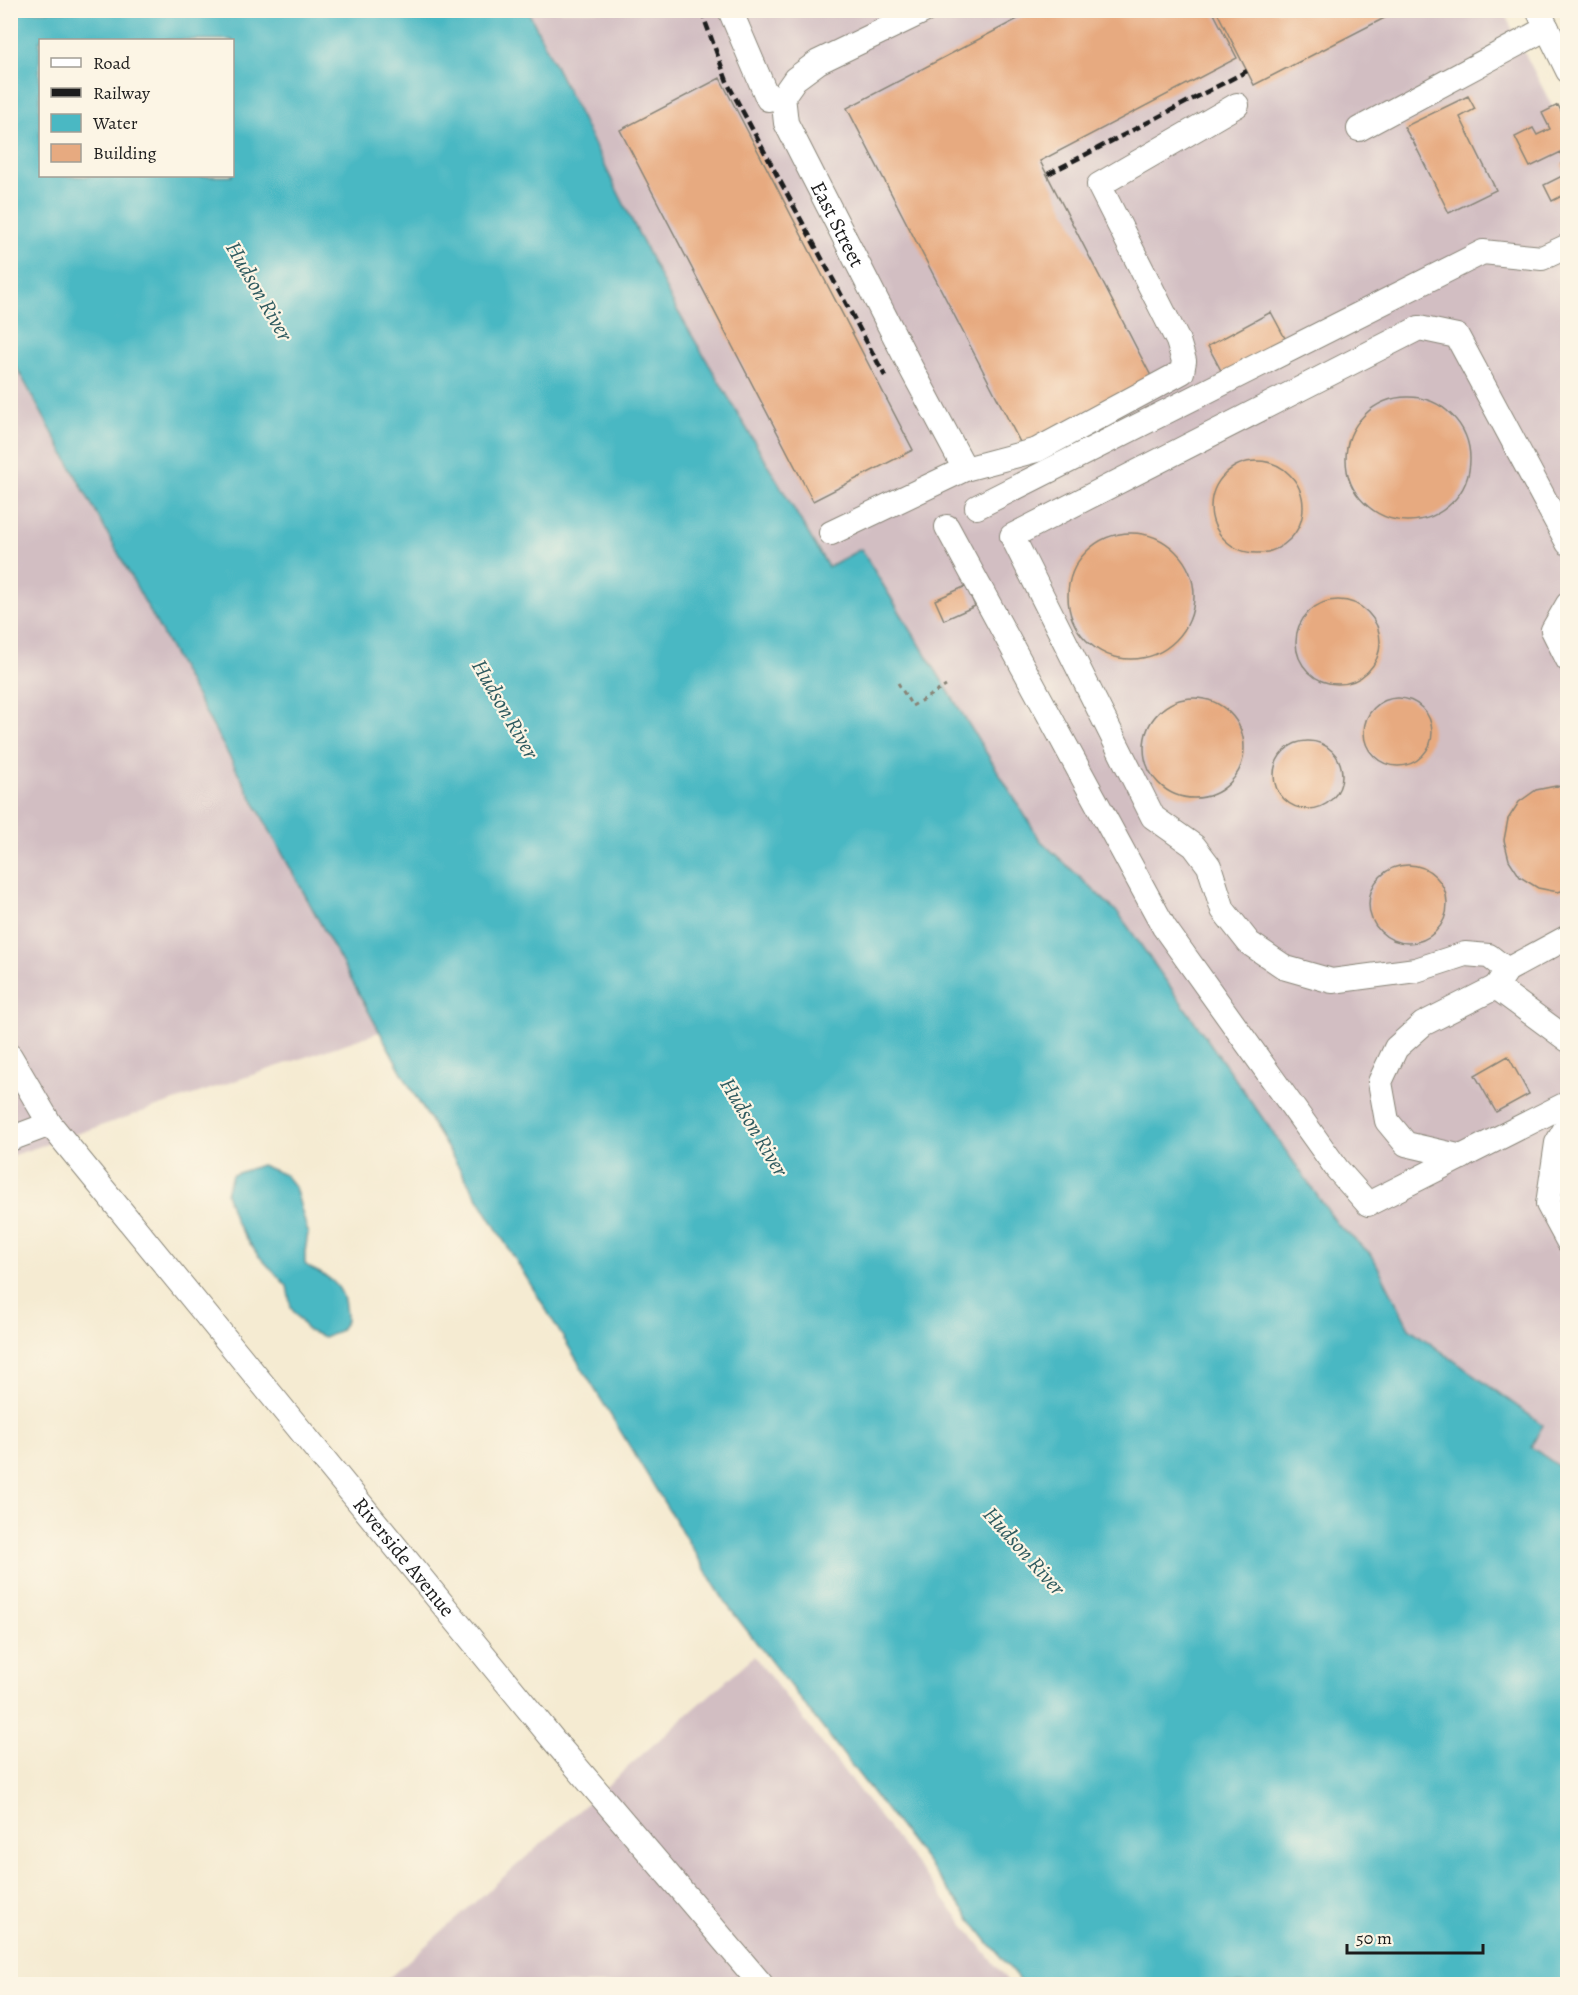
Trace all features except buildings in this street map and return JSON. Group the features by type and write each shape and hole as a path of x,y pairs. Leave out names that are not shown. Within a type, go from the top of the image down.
{"street":[{"path":"730,10 768,99 789,88 818,62 926,10"},
{"path":"1359,129 1543,19 1568,71"},
{"name":"East Street","path":"789,88 786,123 965,469"},
{"path":"831,533 965,469 1037,450 1182,372 1184,361 1178,341 1099,185 1237,105"},
{"path":"977,507 1483,252 1542,258 1568,246"},
{"path":"1568,543 1457,336 1419,328 1012,536 1154,817 1194,846 1209,866 1223,910 1249,943 1286,968 1332,981 1416,970 1465,954 1489,956 1502,978 1568,1040"},
{"path":"947,527 1164,927 1337,1169 1368,1204 1568,1103"},
{"path":"1568,604 1553,630 1568,660"},
{"path":"1462,1156 1406,1144 1387,1121 1380,1082 1396,1048 1423,1024 1568,937"},
{"name":"Riverside Avenue","path":"10,1056 50,1124 556,1743 761,1984"},
{"path":"10,1139 50,1124"},
{"path":"1568,1124 1557,1143 1548,1204 1568,1241"}],"path":[{"path":"898,683 912,706 946,686"}],"shaded area":[{"path":"528,11 1503,11 1568,137 1567,1472 1531,1447 1542,1425 1409,1328 1372,1255 1338,1225 1119,914 1040,840 861,549 828,567 674,305"},
{"path":"10,357 380,1032 11,1156 10,1156"},
{"path":"754,1656 1010,1984 382,1984"}],"water":[{"name":"Hudson River","path":"10,11 528,11 674,305 828,567 861,549 1040,840 1119,914 1338,1225 1372,1255 1409,1328 1543,1425 1531,1447 1567,1472 1567,1984 1023,1984 725,1602 411,1089 11,357"},
{"path":"261,1165 285,1175 295,1187 308,1233 305,1264 331,1280 339,1288 343,1298 346,1321 339,1331 324,1337 308,1331 291,1308 287,1286 257,1254 235,1221 226,1193 232,1175"}],"railway":[{"path":"701,10 728,84 885,376"},
{"path":"722,10 775,15 829,10"},
{"path":"1048,174 1247,71"}]}
